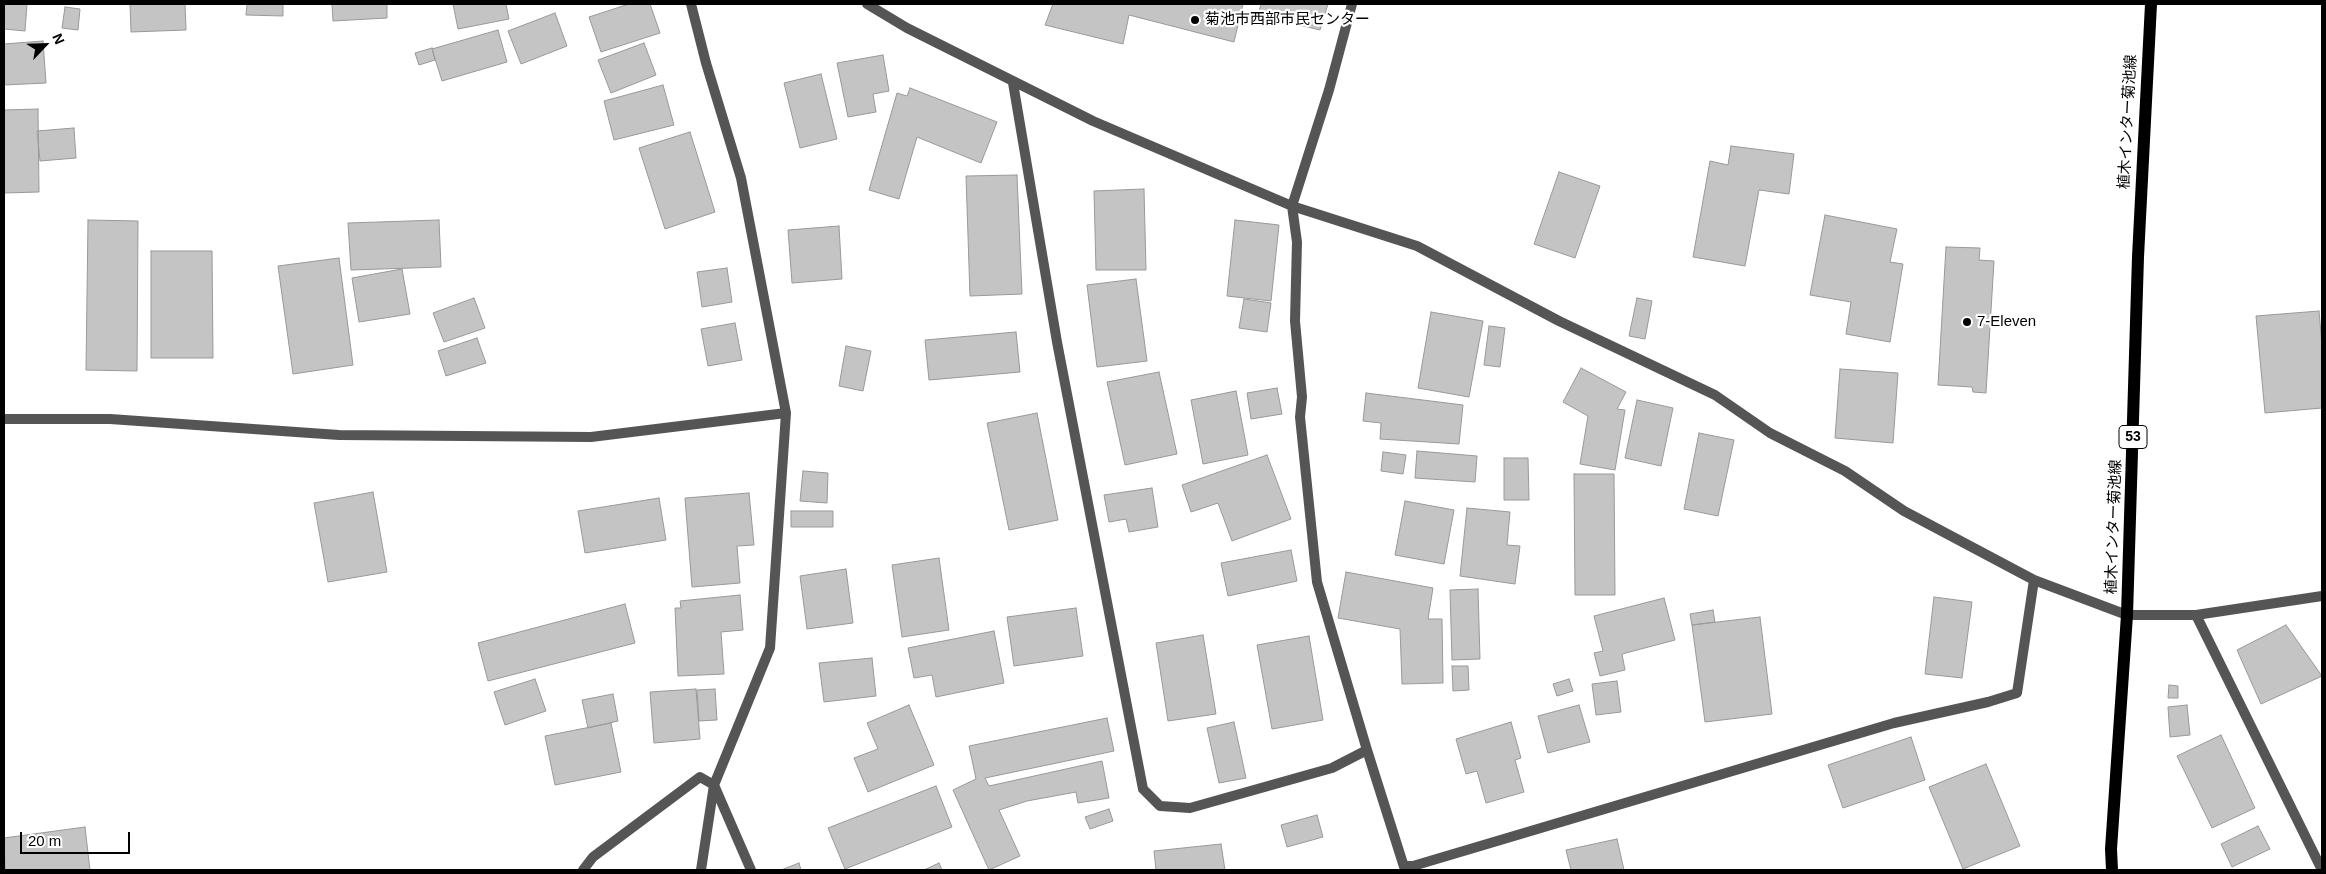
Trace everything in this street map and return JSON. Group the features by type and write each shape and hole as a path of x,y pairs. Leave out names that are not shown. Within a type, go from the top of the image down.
{"main road":[{"name":"植木インター菊池線","path":"2112,870 2111,849 2127,615 2138,257 2151,4"}],"street":[{"path":"691,4 706,64 741,178 786,414 770,648 714,786 701,870"},
{"path":"867,4 907,28 1013,83 1093,121 1292,206 1417,246 1559,321 1715,395 1770,433 1845,471 1904,511 2034,580 2127,615 2196,615 2322,596"},
{"path":"1352,4 1326,99 1292,206 1297,242 1295,321 1302,397 1300,417 1317,582 1367,750 1405,868 1894,723 1988,702 2017,692 2034,580"},
{"path":"1013,83 1057,342 1143,790 1160,806 1190,808 1332,768 1367,750"},
{"path":"4,419 110,419 338,435 591,437 786,414"},
{"path":"2196,615 2322,870"},
{"path":"583,870 593,857 700,778 714,786 751,870"}],"building":[{"path":"4,4 27,4 25,31 4,29"},
{"path":"130,4 185,4 186,30 131,32"},
{"path":"247,4 283,4 283,16 246,15"},
{"path":"332,4 387,4 387,18 333,21"},
{"path":"453,4 506,4 509,19 458,29"},
{"path":"629,4 650,4 660,33 601,52 589,17"},
{"name":"菊池市西部市民センター","path":"1053,4 1243,4 1234,42 1129,15 1123,44 1045,25"},
{"path":"1261,4 1328,4 1320,30 1258,15"},
{"path":"65,7 80,9 78,30 62,28"},
{"path":"555,13 567,46 521,64 508,31"},
{"path":"498,30 507,62 442,81 432,49"},
{"path":"43,41 46,83 4,85 4,44"},
{"path":"644,43 656,75 611,93 598,60"},
{"path":"432,48 435,60 419,65 415,53"},
{"path":"883,55 889,91 873,94 876,112 848,117 837,63"},
{"path":"821,74 837,139 800,148 784,83"},
{"path":"663,85 674,125 614,140 604,101"},
{"path":"910,88 997,122 981,163 917,137 899,199 869,190 897,93 907,96"},
{"path":"38,109 39,192 4,193 4,110"},
{"path":"74,128 76,158 40,161 37,131"},
{"path":"690,132 715,212 665,229 639,148"},
{"path":"1731,146 1794,154 1789,194 1759,190 1745,266 1693,257 1710,161 1728,165"},
{"path":"1559,172 1600,186 1575,258 1534,244"},
{"path":"1017,175 1022,294 970,296 966,176"},
{"path":"1144,189 1146,270 1096,270 1094,191"},
{"path":"1825,215 1897,229 1890,262 1903,264 1890,342 1846,334 1851,302 1810,295"},
{"path":"88,220 138,221 137,371 86,370"},
{"path":"439,220 441,267 351,270 348,223"},
{"path":"1235,220 1279,225 1271,301 1227,296"},
{"path":"839,226 842,279 792,283 788,230"},
{"path":"1946,247 1980,248 1979,260 1994,261 1986,393 1973,392 1972,387 1938,385"},
{"path":"151,251 212,251 213,358 151,358"},
{"path":"339,258 353,365 293,374 278,266"},
{"path":"727,268 732,302 702,307 697,272"},
{"path":"402,269 410,314 359,322 352,278"},
{"path":"1136,279 1147,361 1097,367 1087,285"},
{"path":"474,298 485,328 444,342 433,313"},
{"path":"1637,298 1652,301 1645,339 1629,336"},
{"path":"1244,299 1271,303 1267,332 1239,328"},
{"path":"2319,311 2322,345 2322,408 2265,413 2256,316"},
{"path":"1431,312 1483,321 1469,397 1418,388"},
{"path":"735,323 742,360 708,366 701,329"},
{"path":"1489,326 1505,328 1500,367 1484,365"},
{"path":"1016,332 1020,372 929,380 925,340"},
{"path":"477,338 486,363 446,376 438,351"},
{"path":"846,346 871,351 863,391 839,386"},
{"path":"1581,368 1626,392 1617,409 1625,410 1615,470 1580,464 1588,416 1563,402"},
{"path":"1840,369 1898,373 1893,443 1835,438"},
{"path":"1159,372 1177,454 1125,465 1107,382"},
{"path":"1277,388 1282,414 1251,419 1247,393"},
{"path":"1236,391 1248,455 1203,464 1191,400"},
{"path":"1366,393 1463,405 1459,444 1380,439 1381,423 1363,421"},
{"path":"1637,400 1673,408 1661,466 1625,458"},
{"path":"1037,413 1058,520 1009,530 987,423"},
{"path":"1699,433 1734,440 1718,516 1684,509"},
{"path":"1417,451 1477,456 1475,482 1415,478"},
{"path":"1383,452 1406,455 1403,474 1381,471"},
{"path":"1267,455 1291,519 1232,541 1218,503 1191,512 1182,485"},
{"path":"1504,458 1528,458 1529,500 1504,500"},
{"path":"803,471 828,473 827,503 800,501"},
{"path":"1574,474 1614,474 1615,595 1575,595"},
{"path":"1152,488 1158,527 1129,532 1126,519 1109,522 1104,495"},
{"path":"373,492 387,572 328,582 314,503"},
{"path":"749,493 754,545 737,546 740,583 692,587 685,498"},
{"path":"659,498 666,540 585,553 578,511"},
{"path":"1405,501 1454,510 1444,564 1395,555"},
{"path":"1467,508 1510,512 1507,545 1520,546 1515,584 1460,576"},
{"path":"791,511 833,511 833,527 791,527"},
{"path":"1291,550 1297,581 1228,596 1221,563"},
{"path":"939,558 949,630 902,637 892,565"},
{"path":"846,569 853,623 807,629 800,576"},
{"path":"1346,572 1433,588 1428,619 1442,619 1443,683 1402,684 1400,629 1338,618"},
{"path":"1478,589 1480,659 1452,660 1450,590"},
{"path":"740,595 743,630 721,632 724,674 678,676 675,608 681,608 680,601"},
{"path":"1934,597 1972,602 1962,678 1925,674"},
{"path":"1664,598 1675,640 1622,654 1625,670 1600,676 1594,653 1603,651 1594,616"},
{"path":"625,604 635,643 488,681 478,643"},
{"path":"1076,608 1083,656 1014,666 1007,617"},
{"path":"1713,610 1715,622 1692,625 1690,614"},
{"path":"1760,617 1772,714 1705,722 1692,625"},
{"path":"2286,625 2322,676 2261,704 2237,650"},
{"path":"994,631 1004,683 936,697 932,675 914,678 908,648"},
{"path":"1203,635 1216,714 1168,721 1156,643"},
{"path":"1309,636 1323,720 1272,729 1257,645"},
{"path":"872,658 876,696 824,702 819,663"},
{"path":"1452,666 1468,666 1469,690 1453,691"},
{"path":"535,679 546,711 505,725 494,692"},
{"path":"1569,679 1573,691 1557,696 1553,684"},
{"path":"1617,681 1621,712 1596,715 1592,684"},
{"path":"2169,685 2178,686 2178,698 2168,698"},
{"path":"696,689 700,739 654,743 650,692"},
{"path":"715,689 717,720 699,721 697,690"},
{"path":"613,694 618,721 588,728 582,700"},
{"path":"909,705 934,765 868,792 854,758 878,749 867,723"},
{"path":"1579,705 1590,742 1548,753 1538,716"},
{"path":"2187,705 2190,735 2170,737 2168,707"},
{"path":"1107,718 1114,751 985,778 989,786 1102,761 1109,798 1078,803 1076,792 1027,801 999,810 1020,856 989,870 953,790 976,779 969,746"},
{"path":"1234,722 1246,778 1219,783 1207,728"},
{"path":"1511,722 1521,758 1515,760 1524,792 1486,803 1477,771 1466,774 1456,739"},
{"path":"611,723 621,772 555,785 545,736"},
{"path":"2221,735 2255,808 2212,828 2177,756"},
{"path":"1911,737 1925,780 1843,808 1828,765"},
{"path":"1986,764 2020,846 1963,869 1929,787"},
{"path":"936,786 952,827 845,869 828,828"},
{"path":"1109,809 1113,821 1090,829 1085,817"},
{"path":"1317,815 1323,837 1287,847 1281,825"},
{"path":"2258,826 2270,849 2232,867 2221,844"},
{"path":"85,827 90,870 5,870 4,838"},
{"path":"1617,839 1624,870 1571,870 1566,850"},
{"path":"1221,844 1225,870 1156,870 1154,851"},
{"path":"799,863 801,870 781,870"},
{"path":"939,863 942,870 924,870"}],"place":[{"name":"菊池市西部市民センター","path":"1195,20"},
{"name":"7-Eleven","path":"1967,322"}]}
